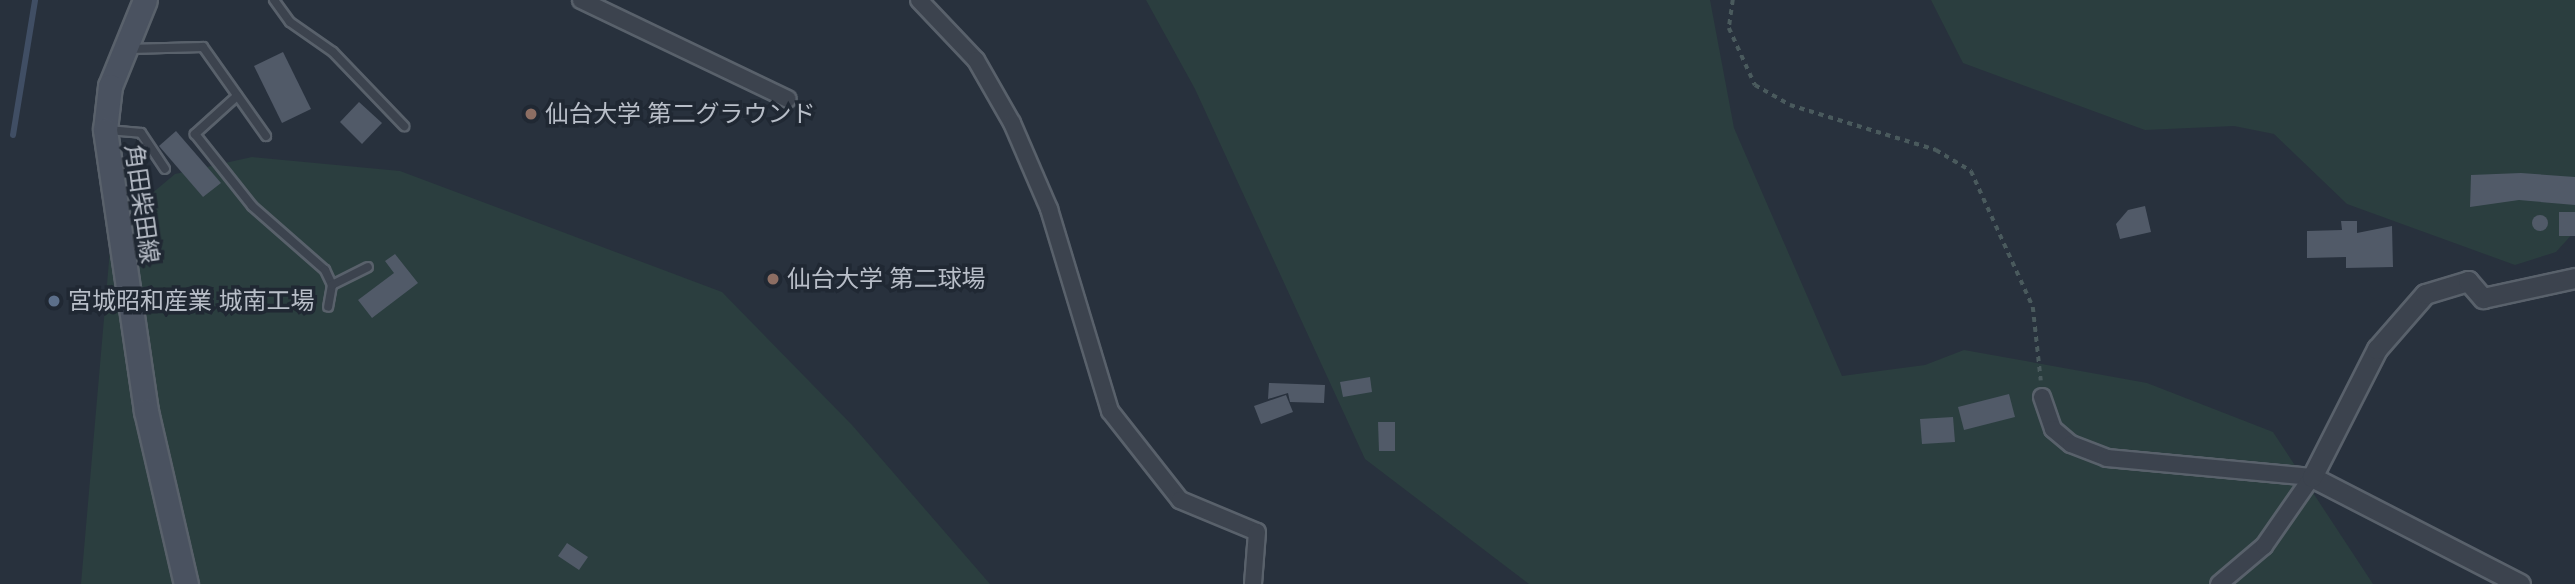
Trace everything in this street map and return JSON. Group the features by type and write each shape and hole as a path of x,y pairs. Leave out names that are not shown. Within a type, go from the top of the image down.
{"main road":[{"name":"角田柴田線","path":"145,0 122,49 106,130 146,411 186,584"}],"street":[{"path":"581,0 788,99"},
{"path":"919,0 976,60 1022,145 1049,209 1110,411 1180,499 1257,532 1253,584"},
{"path":"2219,584 2264,546 2312,477 2377,349 2426,294 2468,281 2483,298 2575,278"},
{"path":"2042,397 2053,429 2071,444 2107,458 2312,477 2520,584"}],"lane":[{"path":"274,0 290,22 333,52 404,126"},
{"path":"122,49 203,47 266,136"},
{"path":"237,96 195,134 253,206 310,255 332,285 328,307"},
{"path":"106,130 141,133 165,169"},
{"path":"332,285 368,267"}],"path":[{"path":"1733,0 1729,28 1755,85 1790,105 1936,150 1971,171 2033,307 2042,397"}],"shaded area":[{"path":"1146,0 1710,0 1734,128 1842,376 1925,365 1964,350 2147,383 2273,432 2373,584 1529,584 1365,459 1195,89"},
{"path":"1931,0 2575,0 2575,231 2556,252 2515,265 2347,204 2274,134 2234,126 2145,130 1963,63"},
{"path":"252,157 400,171 722,292 852,425 990,584 81,584 111,238 126,215 175,174"}],"building":[{"path":"283,52 311,109 282,123 254,66"},
{"path":"359,102 382,123 362,144 340,122"},
{"path":"176,131 221,183 203,197 159,146"},
{"path":"2521,173 2575,177 2575,205 2519,200 2470,207 2471,175"},
{"path":"2145,206 2151,232 2120,239 2116,224 2128,210"},
{"path":"2559,212 2575,212 2575,236 2559,236"},
{"path":"2540,215 2548,223 2540,231 2532,223"},
{"path":"2341,221 2357,221 2357,233 2392,226 2393,267 2346,268 2346,257 2307,258 2307,231 2342,230"},
{"path":"395,254 418,283 372,318 358,300 394,273 385,261"},
{"path":"1370,377 1372,392 1343,397 1340,382"},
{"path":"1269,383 1325,385 1324,403 1290,402 1288,393 1268,399"},
{"path":"2009,394 2015,417 1964,430 1958,407"},
{"path":"1286,395 1293,412 1261,424 1254,406"},
{"path":"1953,417 1955,442 1922,444 1920,419"},
{"path":"1378,422 1395,422 1395,451 1379,451"},
{"path":"567,543 588,557 579,570 558,556"}],"waterway":[{"path":"13,135 35,0"}],"place":[{"name":"仙台大学 第二グラウンド","path":"531,114"},
{"name":"仙台大学 第二球場","path":"773,279"},
{"name":"宮城昭和産業 城南工場","path":"54,301"}]}
